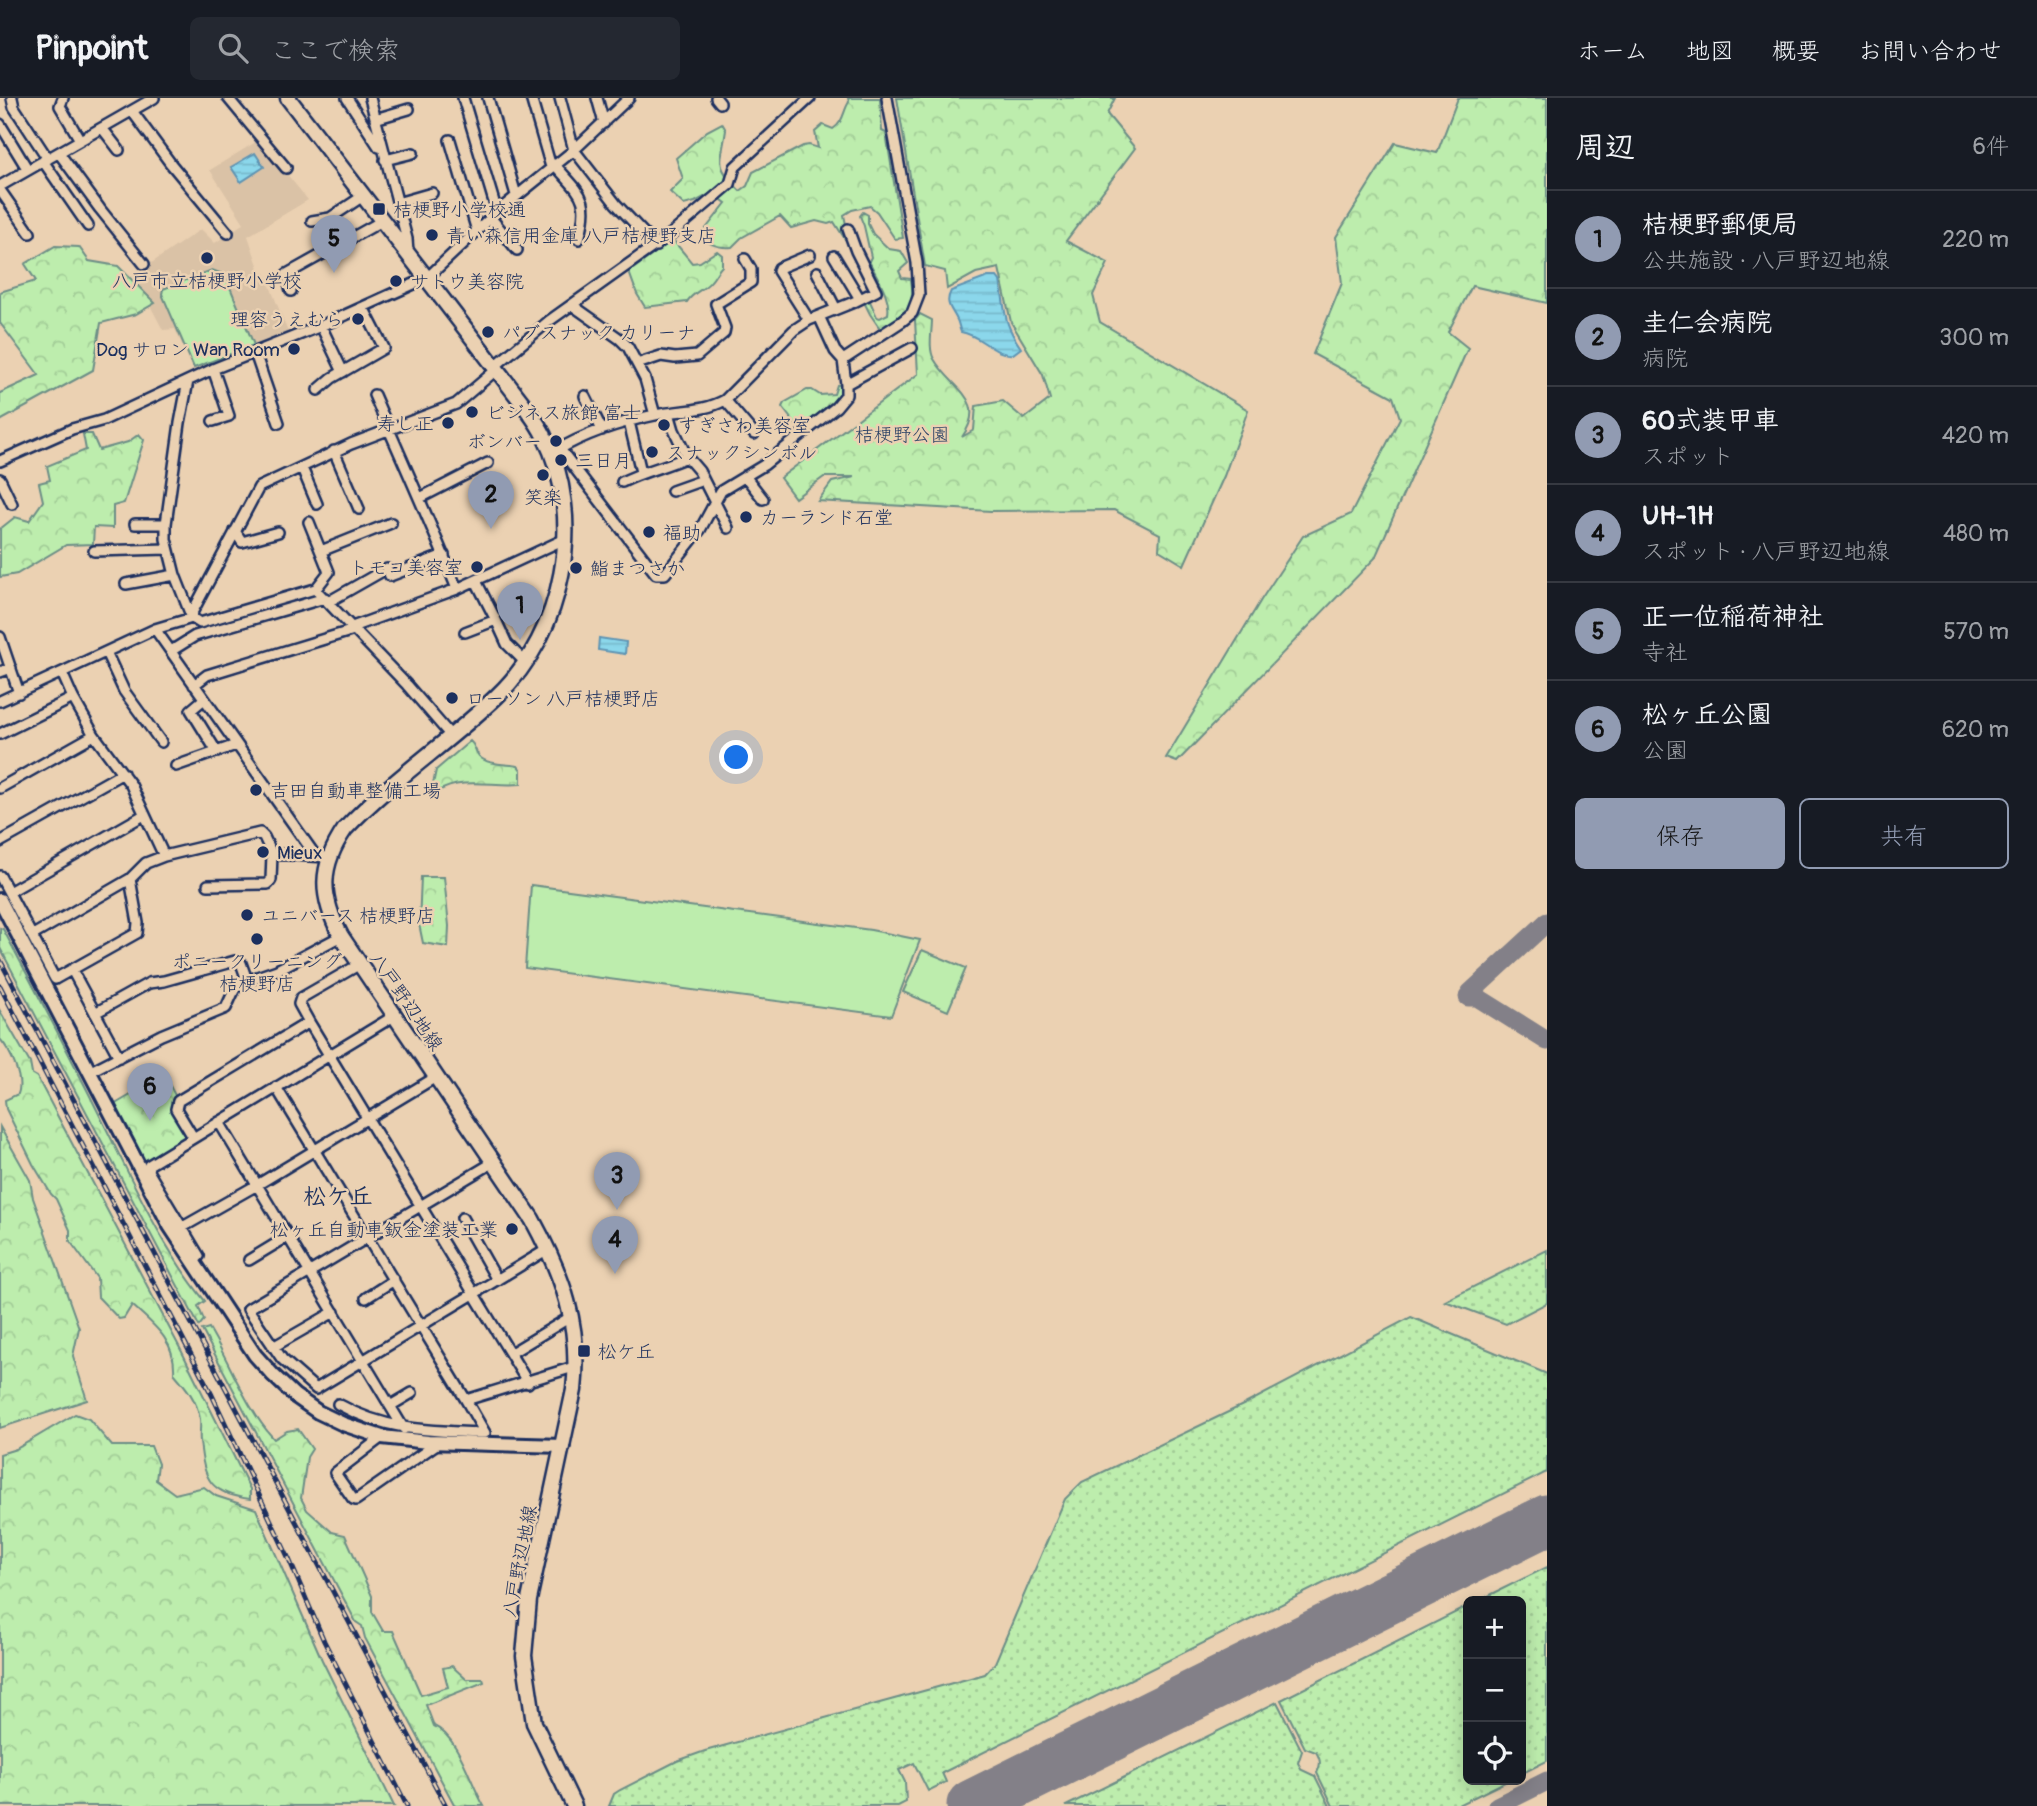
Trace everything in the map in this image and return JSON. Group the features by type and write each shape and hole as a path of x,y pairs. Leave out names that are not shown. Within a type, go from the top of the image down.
{"main road":[{"name":"八戸野辺地線","path":"288,98 524,405 556,451 564,503 562,572 554,603 525,662 498,695 359,814 322,856 327,902 341,936 494,1162 548,1249 565,1289 572,1316 577,1366 571,1413 529,1600 524,1656 534,1723 574,1806"}],"street":[{"path":"12,98 14,107 45,160 88,226"},
{"path":"63,98 60,106 80,140"},
{"path":"30,233 0,188 154,98"},
{"path":"228,98 286,168"},
{"path":"347,98 384,157"},
{"path":"370,98 409,255"},
{"path":"463,98 494,215 517,250"},
{"path":"488,98 516,195"},
{"path":"531,98 552,166 584,201 586,210 579,239"},
{"path":"559,98 574,150 616,204 656,246"},
{"path":"597,98 604,123"},
{"path":"0,461 72,429 104,420 188,380 321,326 426,278 516,195 574,150 629,98"},
{"path":"192,618 193,611 259,486 334,451 456,404 549,321 656,246 730,184 735,167 810,98"},
{"path":"843,360 912,313 919,295 917,263 887,98"},
{"path":"375,119 409,109"},
{"path":"132,111 171,164 228,233"},
{"path":"0,124 28,170"},
{"path":"102,128 119,150"},
{"path":"450,140 477,231"},
{"path":"59,153 145,264"},
{"path":"384,157 413,153"},
{"path":"397,203 432,193"},
{"path":"312,221 330,218 363,196"},
{"path":"291,291 287,274 382,221"},
{"path":"810,255 779,268 778,271 814,318 843,360 846,395 836,407 786,448 721,491 700,530 681,556 665,574 656,574 556,451 575,440 602,430 655,415 707,408 725,400 794,330 814,318 876,291 848,229"},
{"path":"834,256 860,299"},
{"path":"637,364 661,356 676,358 697,356 705,352 724,333 717,301 751,282 751,270 745,259"},
{"path":"817,272 836,309"},
{"path":"572,305 620,339 645,379 655,415"},
{"path":"318,390 384,348 363,307"},
{"path":"321,326 343,372"},
{"path":"846,384 912,348"},
{"path":"255,353 279,424"},
{"path":"213,369 229,416 213,421"},
{"path":"188,380 166,524 168,549 175,575 192,618 200,623 315,590 329,572 309,522"},
{"path":"374,395 457,589"},
{"path":"585,396 602,430"},
{"path":"725,400 754,434"},
{"path":"669,413 687,457 703,480 728,528"},
{"path":"629,422 641,472"},
{"path":"334,451 359,509"},
{"path":"622,482 641,472 665,467 687,457"},
{"path":"420,498 488,463"},
{"path":"302,468 317,504"},
{"path":"745,475 762,499"},
{"path":"0,478 12,503"},
{"path":"672,491 703,480"},
{"path":"321,551 391,523"},
{"path":"135,524 166,524"},
{"path":"235,531 242,542 278,532"},
{"path":"194,685 207,675 353,628 457,589 565,539"},
{"path":"94,551 168,549"},
{"path":"171,651 195,636 326,600 383,571 390,576 444,555"},
{"path":"126,584 175,575"},
{"path":"476,581 507,644 525,662"},
{"path":"315,590 451,736"},
{"path":"0,701 155,629 192,618"},
{"path":"465,632 496,620"},
{"path":"155,629 236,745 322,856"},
{"path":"0,637 19,693"},
{"path":"106,652 124,691 160,742"},
{"path":"0,672 11,668"},
{"path":"62,673 94,735 131,785 164,856"},
{"path":"0,734 73,698"},
{"path":"204,699 191,710 217,752"},
{"path":"0,788 94,735"},
{"path":"176,766 236,745"},
{"path":"0,842 123,773"},
{"path":"5,896 144,815"},
{"path":"33,934 130,879 146,863 164,856 260,833 264,837 272,854 271,880 268,884 208,885"},
{"path":"272,854 322,856"},
{"path":"0,876 5,896 89,1072 170,1226 255,1355 280,1382 318,1412 382,1437 439,1442 563,1446"},
{"path":"5,896 33,934 55,979 137,933 138,923 130,879"},
{"path":"89,1072 171,1030 226,1008 237,984 277,970 341,936"},
{"path":"95,1013 149,983 235,961 241,963 247,980"},
{"path":"359,964 301,998 299,1004 528,1382"},
{"path":"72,970 120,1057"},
{"path":"193,1262 199,1256 147,1168 152,1162 394,1016"},
{"path":"193,1137 176,1109 178,1101 309,1022"},
{"path":"181,1228 436,1077"},
{"path":"276,1087 485,1433 404,1429 368,1419 338,1404"},
{"path":"219,1122 404,1429"},
{"path":"494,1162 248,1309 282,1359 316,1389 548,1249"},
{"path":"462,1218 497,1280"},
{"path":"249,1260 287,1237"},
{"path":"366,1298 394,1280"},
{"path":"273,1347 334,1311"},
{"path":"511,1353 572,1316"},
{"path":"466,1399 577,1366"},
{"path":"390,1406 412,1393"},
{"path":"382,1437 335,1473 353,1499 356,1500 439,1442"}],"shaded area":[{"name":"八戸市立桔梗野小学校","path":"259,140 308,200 248,236 261,274 265,273 289,335 195,373 175,329 163,330 134,275 201,229 215,243 244,223 210,170"}],"green space":[{"path":"848,98 880,98 882,131 886,133 903,238 895,239 870,206 852,210 844,215 849,239 845,239 834,222 828,224 816,221 791,228 780,216 741,238 732,247 719,246 701,235 726,203 712,193 684,205 670,192 683,179 676,158 707,131 722,123 726,130 721,164 726,175 740,191 747,186 753,172 803,146 818,148 815,132 823,125 833,129 837,126 849,102"},
{"name":"桔梗野公園","path":"897,98 1115,98 1107,114 1135,148 1066,241 1108,263 1093,295 1100,322 1248,410 1224,476 1184,565 1159,550 1160,534 1114,510 991,511 818,501 832,482 855,477 824,477 795,498 780,478 918,374 915,320 920,314 932,320 931,345 934,359 969,404 969,424 962,437 974,430 976,406 1003,401 1024,419 1050,399 1043,375 1011,322 999,268 976,273 947,289 945,271 925,266"},
{"path":"1458,98 1547,98 1547,303 1472,286 1448,332 1468,348 1375,558 1177,762 1166,758 1261,600 1303,536 1351,514 1400,418 1393,397 1313,354 1342,283 1336,237 1395,143 1437,153"},
{"path":"863,212 868,215 868,224 873,234 889,249 901,251 908,263 899,271 902,278 911,279 912,297 909,307 881,330 864,302 869,299 877,317 888,314 885,294 869,261 871,257 860,216"},
{"path":"673,240 692,263 700,262 717,251 722,255 722,266 708,284 687,302 645,307 629,272"},
{"path":"55,246 79,247 89,261 118,266 155,303 136,314 101,323 93,370 0,421 0,393 39,375 0,323 0,292 36,281 25,264"},
{"path":"212,270 225,275 254,345 194,368 162,294 163,289"},
{"path":"843,384 842,391 833,405 811,422 796,425 782,407 784,403 807,390 820,395 834,394 837,385"},
{"path":"83,434 92,434 99,450 128,442 139,434 144,440 124,503 113,506 113,528 94,527 93,544 66,545 17,574 0,577 0,529 15,517 29,521 43,501 39,483 50,480 47,466 86,450"},
{"path":"470,741 482,759 518,766 521,770 521,784 457,784 437,792 433,784 436,770"},
{"path":"421,877 444,877 449,926 448,947 423,943 419,924"},
{"path":"531,885 871,930 920,940 891,1016 525,968"},
{"path":"0,928 3,929 51,1019 159,1233 205,1301 198,1306 204,1320 199,1326 0,948"},
{"path":"922,950 966,968 948,1011 903,992"},
{"path":"0,1011 182,1352 250,1489 250,1499 218,1489 207,1475 202,1455 199,1412 190,1394 174,1373 171,1352 162,1334 132,1305 124,1318 119,1319 98,1297 97,1278 70,1241 70,1230 56,1199 33,1164 6,1109 5,1100 18,1094 19,1081 12,1057 0,1039"},
{"path":"161,1069 177,1099 171,1106 189,1136 144,1165 112,1106 139,1090"},
{"path":"0,1127 30,1180 33,1198 79,1328 73,1356 87,1400 0,1428"},
{"path":"1547,1250 1547,1303 1506,1324 1445,1301"},
{"path":"1411,1317 1547,1374 1547,1472 942,1773 946,1782 928,1791 914,1763 899,1770 905,1782 906,1802 898,1806 609,1806 614,1794 620,1790 677,1761 705,1751 985,1674 995,1663 1065,1499 1082,1482 1245,1404"},
{"path":"209,1328 246,1399 274,1439 287,1431 298,1429 312,1449 307,1457 301,1498 307,1510 332,1532 345,1535 372,1596 372,1612 383,1631 393,1631 421,1695 448,1687 443,1668 452,1666 466,1679 483,1679 484,1682 426,1705 434,1726 443,1732 457,1750 484,1806 455,1806 365,1638 362,1626 356,1622 202,1330"},
{"path":"75,1414 89,1419 112,1446 151,1446 158,1464 156,1480 175,1494 204,1487 216,1496 256,1509 322,1660 394,1806 0,1806 0,1454 16,1449"},
{"path":"1547,1567 1547,1761 1526,1772 1526,1596 1488,1596"},
{"path":"1463,1609 1463,1785 1499,1785 1456,1806 1333,1806 1317,1773 1320,1762 1318,1755 1305,1748 1281,1700"},
{"path":"1277,1702 1302,1751 1298,1763 1302,1770 1315,1776 1330,1806 1066,1806"}],"water":[{"path":"255,153 264,167 241,182 231,167"},
{"path":"988,277 997,277 1000,281 1008,323 1021,348 1013,354 1000,352 961,332 950,306 948,299 951,291"},
{"path":"599,638 626,642 625,654 598,650"}],"taxiway":[{"path":"1470,993 1547,922"},
{"path":"1468,997 1477,997 1547,1041"},
{"path":"1497,1806 1547,1781"}],"runway":[{"path":"972,1805 1547,1520"}],"railway":[{"path":"0,960 446,1806"},
{"path":"0,986 212,1395 289,1559 324,1641 407,1806"}],"place":[{"name":"桔梗野小学校通","path":"379,209"},
{"name":"青い森信用金庫 八戸桔梗野支店","path":"432,235"},
{"name":"八戸市立桔梗野小学校","path":"207,258"},
{"name":"正一位稲荷神社","path":"334,273"},
{"name":"サトウ美容院","path":"396,281"},
{"name":"理容うえむら","path":"358,319"},
{"name":"パブスナック カリーナ","path":"488,332"},
{"name":"Dog サロン Wan Room","path":"294,349"},
{"name":"ビジネス旅館 富士","path":"472,412"},
{"name":"寿し正","path":"448,423"},
{"name":"すぎさわ美容室","path":"664,425"},
{"name":"ボンバー","path":"556,441"},
{"name":"スナックシンボル","path":"652,452"},
{"name":"三日月","path":"561,460"},
{"name":"笑楽","path":"543,475"},
{"name":"カーランド石堂","path":"746,517"},
{"name":"圭仁会病院","path":"491,529"},
{"name":"福助","path":"649,532"},
{"name":"トモコ美容室","path":"477,567"},
{"name":"鮨まつさか","path":"576,568"},
{"name":"桔梗野郵便局","path":"520,640"},
{"name":"ローソン 八戸桔梗野店","path":"452,698"},
{"name":"吉田自動車整備工場","path":"256,790"},
{"name":"Mieux","path":"263,852"},
{"name":"ユニバース 桔梗野店","path":"247,915"},
{"name":"ポニークリーニング 桔梗野店","path":"257,939"},
{"name":"松ヶ丘公園","path":"150,1121"},
{"name":"60式装甲車","path":"617,1210"},
{"name":"松ヶ丘自動車鈑金塗装工業","path":"512,1229"},
{"name":"UH-1H","path":"615,1274"},
{"name":"松ケ丘","path":"584,1351"}],"district":[{"name":"松ケ丘","path":"338,1196"}]}
